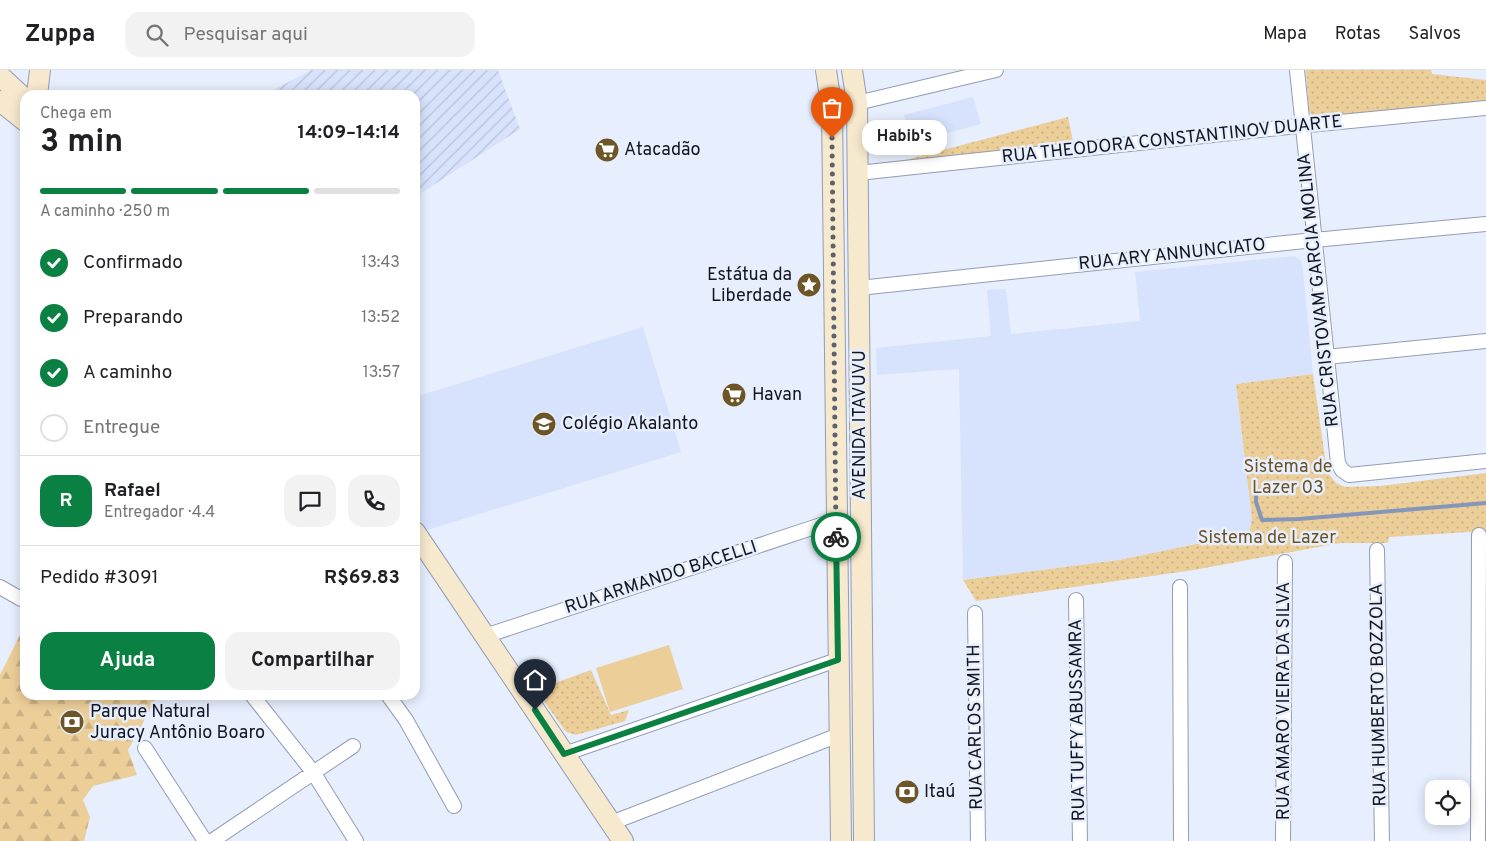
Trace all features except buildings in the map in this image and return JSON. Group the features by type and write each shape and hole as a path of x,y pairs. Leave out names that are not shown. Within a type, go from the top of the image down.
{"main road":[{"path":"38,90 40,70"},
{"name":"AVENIDA ITAVUVU","path":"826,70 832,120 840,841"},
{"name":"AVENIDA ITAVUVU","path":"852,70 857,103 864,841"},
{"path":"2,88 20,97"},
{"path":"2,88 20,114"},
{"path":"832,120 842,109 857,103"},
{"path":"833,263 843,283 859,288"},
{"path":"420,539 623,841"},
{"path":"838,660 850,670 862,702"}],"street":[{"path":"857,103 992,70"},
{"name":"RUA CRISTOVAM GARCIA MOLINA","path":"1297,70 1338,463 1342,470 1349,475 1486,461"},
{"name":"RUA THEODORA CONSTANTINOV DUARTE","path":"858,173 1486,108"},
{"name":"RUA ARY ANNUNCIATO","path":"859,288 1314,240 1486,224"},
{"path":"1326,357 1486,341"},
{"name":"RUA ARMANDO BACELLI","path":"485,636 836,520"},
{"path":"1478,841 1482,769 1479,535"},
{"name":"RUA HUMBERTO BOZZOLA","path":"1377,550 1382,841"},
{"name":"RUA AMARO VIEIRA DA SILVA","path":"1283,841 1285,562"},
{"path":"0,587 20,597"},
{"path":"1180,587 1181,841"},
{"name":"RUA TUFFY ABUSSAMRA","path":"1076,600 1080,841"},
{"name":"RUA CARLOS SMITH","path":"975,613 978,841"},
{"path":"564,754 838,660"},
{"path":"256,700 313,772 356,841"},
{"path":"392,700 406,720 454,806"},
{"path":"611,823 839,735"},
{"path":"212,841 353,746"},
{"path":"145,748 205,841"}],"shaded area":[{"path":"311,70 498,70 520,129 420,194 420,90 273,90"},
{"path":"973,97 981,124 911,143 904,115"},
{"path":"1295,256 1301,261 1303,271 1313,374 1236,384 1252,519 1249,533 1119,560 963,580 959,369 877,375 876,348 991,336 987,290 1006,289 1011,334 1140,321 1135,272"},
{"name":"Colégio Akalanto","path":"643,327 681,452 424,531 420,524 420,395"}],"green space":[{"path":"1306,70 1431,70 1432,74 1486,80 1486,102 1317,118 1312,116 1309,111"},
{"path":"1068,117 1074,146 875,168"},
{"path":"1313,374 1325,458 1329,474 1336,483 1345,487 1380,486 1486,473 1486,531 1389,537 1388,543 1340,543 1194,570 976,601 963,580 1119,560 1249,533 1252,519 1236,384"},
{"name":"Parque Natural Juracy Antônio Boaro","path":"20,635 20,700 155,700 128,750 137,775 93,786 83,800 90,817 84,841 0,841 0,675"},
{"path":"669,645 683,689 610,712 596,668"},
{"path":"591,670 611,715 629,710 625,721 576,735 566,732 536,690"}],"waterway":[{"path":"1256,494 1256,502 1262,520 1299,519 1486,503"}],"way so far":[{"path":"832,138 836,537"}],"place":[{"name":"Habib's","path":"832,138"},
{"name":"Atacadão","path":"607,150"},
{"name":"Estátua da Liberdade","path":"809,285"},
{"name":"Havan","path":"734,395"},
{"name":"Colégio Akalanto","path":"544,424"},
{"name":"Parque Natural Juracy Antônio Boaro","path":"72,722"},
{"name":"Itaú","path":"907,792"}],"route":[{"path":"535,710 564,754 838,660 836,537"}],"park label":[{"name":"Sistema de Lazer 03","path":"1288,477"},
{"name":"Sistema de Lazer","path":"1267,538"}]}
